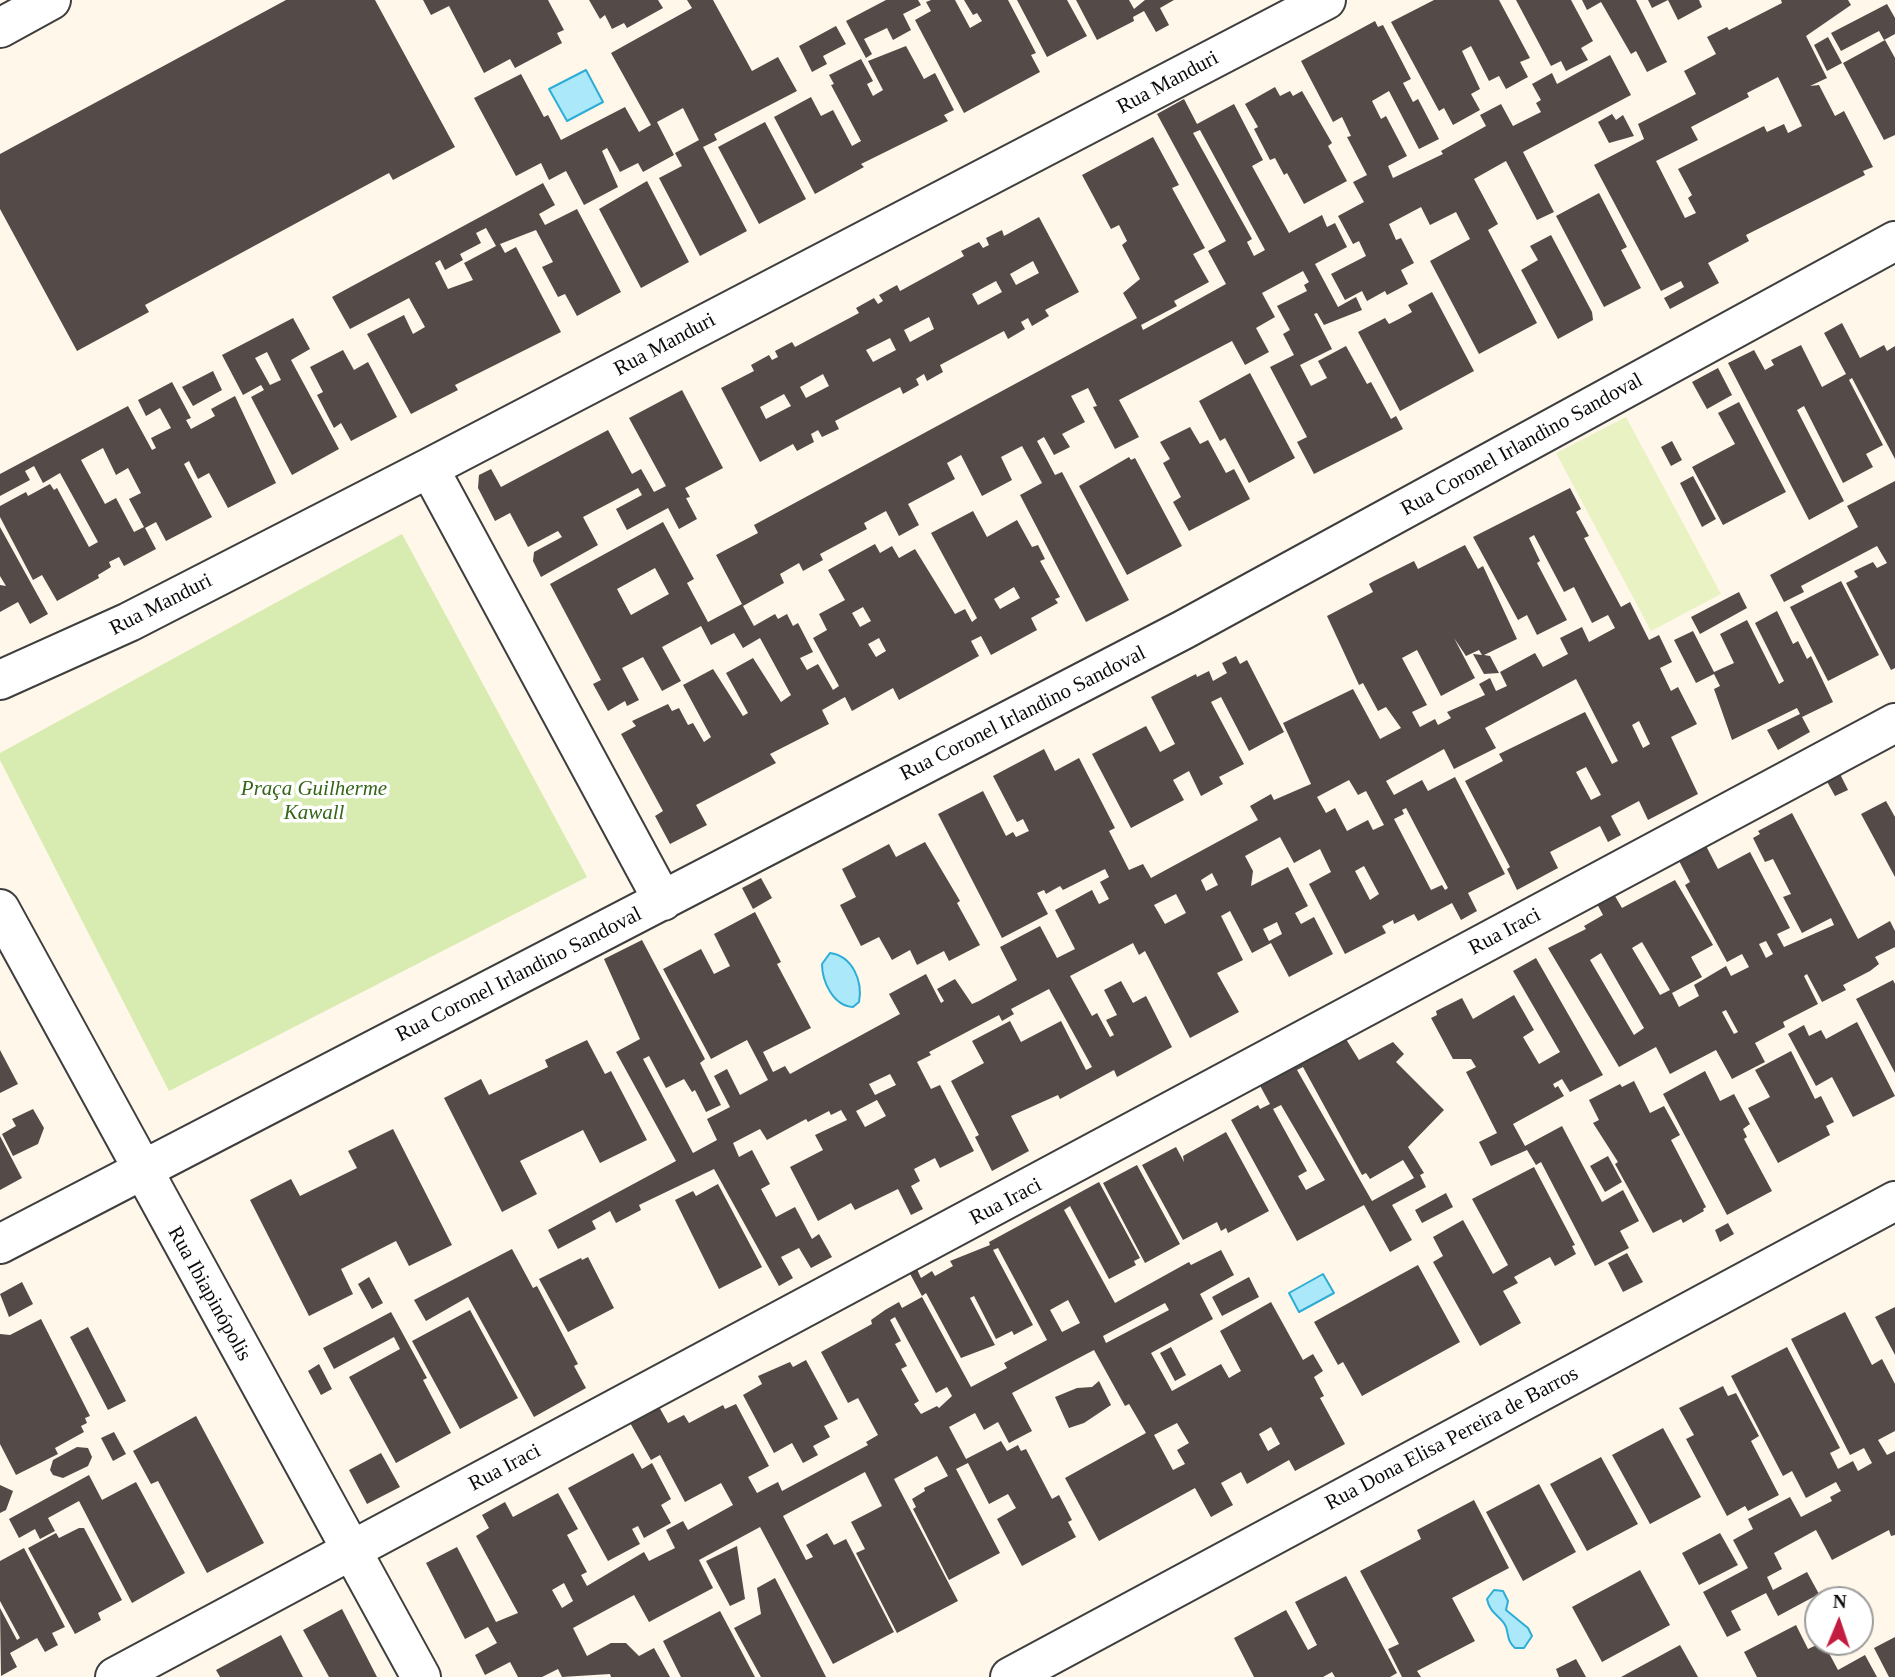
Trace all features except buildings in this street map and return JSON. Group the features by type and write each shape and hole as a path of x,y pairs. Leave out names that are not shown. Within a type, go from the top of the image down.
{"street":[{"path":"0,28 51,0"},
{"name":"Rua Manduri","path":"0,680 129,622 1326,0"},
{"name":"Rua Coronel Irlandino Sandoval","path":"0,1244 1183,630 1895,241"},
{"path":"429,468 663,901"},
{"name":"Rua Iraci","path":"115,1677 1089,1158 1895,723"},
{"name":"Rua Ibiapinópolis","path":"0,909 421,1677"},
{"name":"Rua Dona Elisa Pereira de Barros","path":"1010,1677 1895,1201"}],"green space":[{"path":"1626,417 1721,594 1651,631 1556,453"},
{"name":"Praça Guilherme Kawall","path":"402,534 587,877 169,1091 0,760 0,753"}],"water":[{"path":"586,70 603,102 567,121 549,89"},
{"path":"830,953 845,959 858,978 859,1002 853,1007 846,1006 834,997 824,978 822,964"},
{"path":"1323,1274 1334,1293 1299,1312 1289,1293"},
{"path":"1494,1590 1503,1591 1508,1601 1506,1610 1528,1628 1532,1636 1524,1648 1515,1648 1512,1645 1504,1623 1491,1609 1487,1599"}]}
